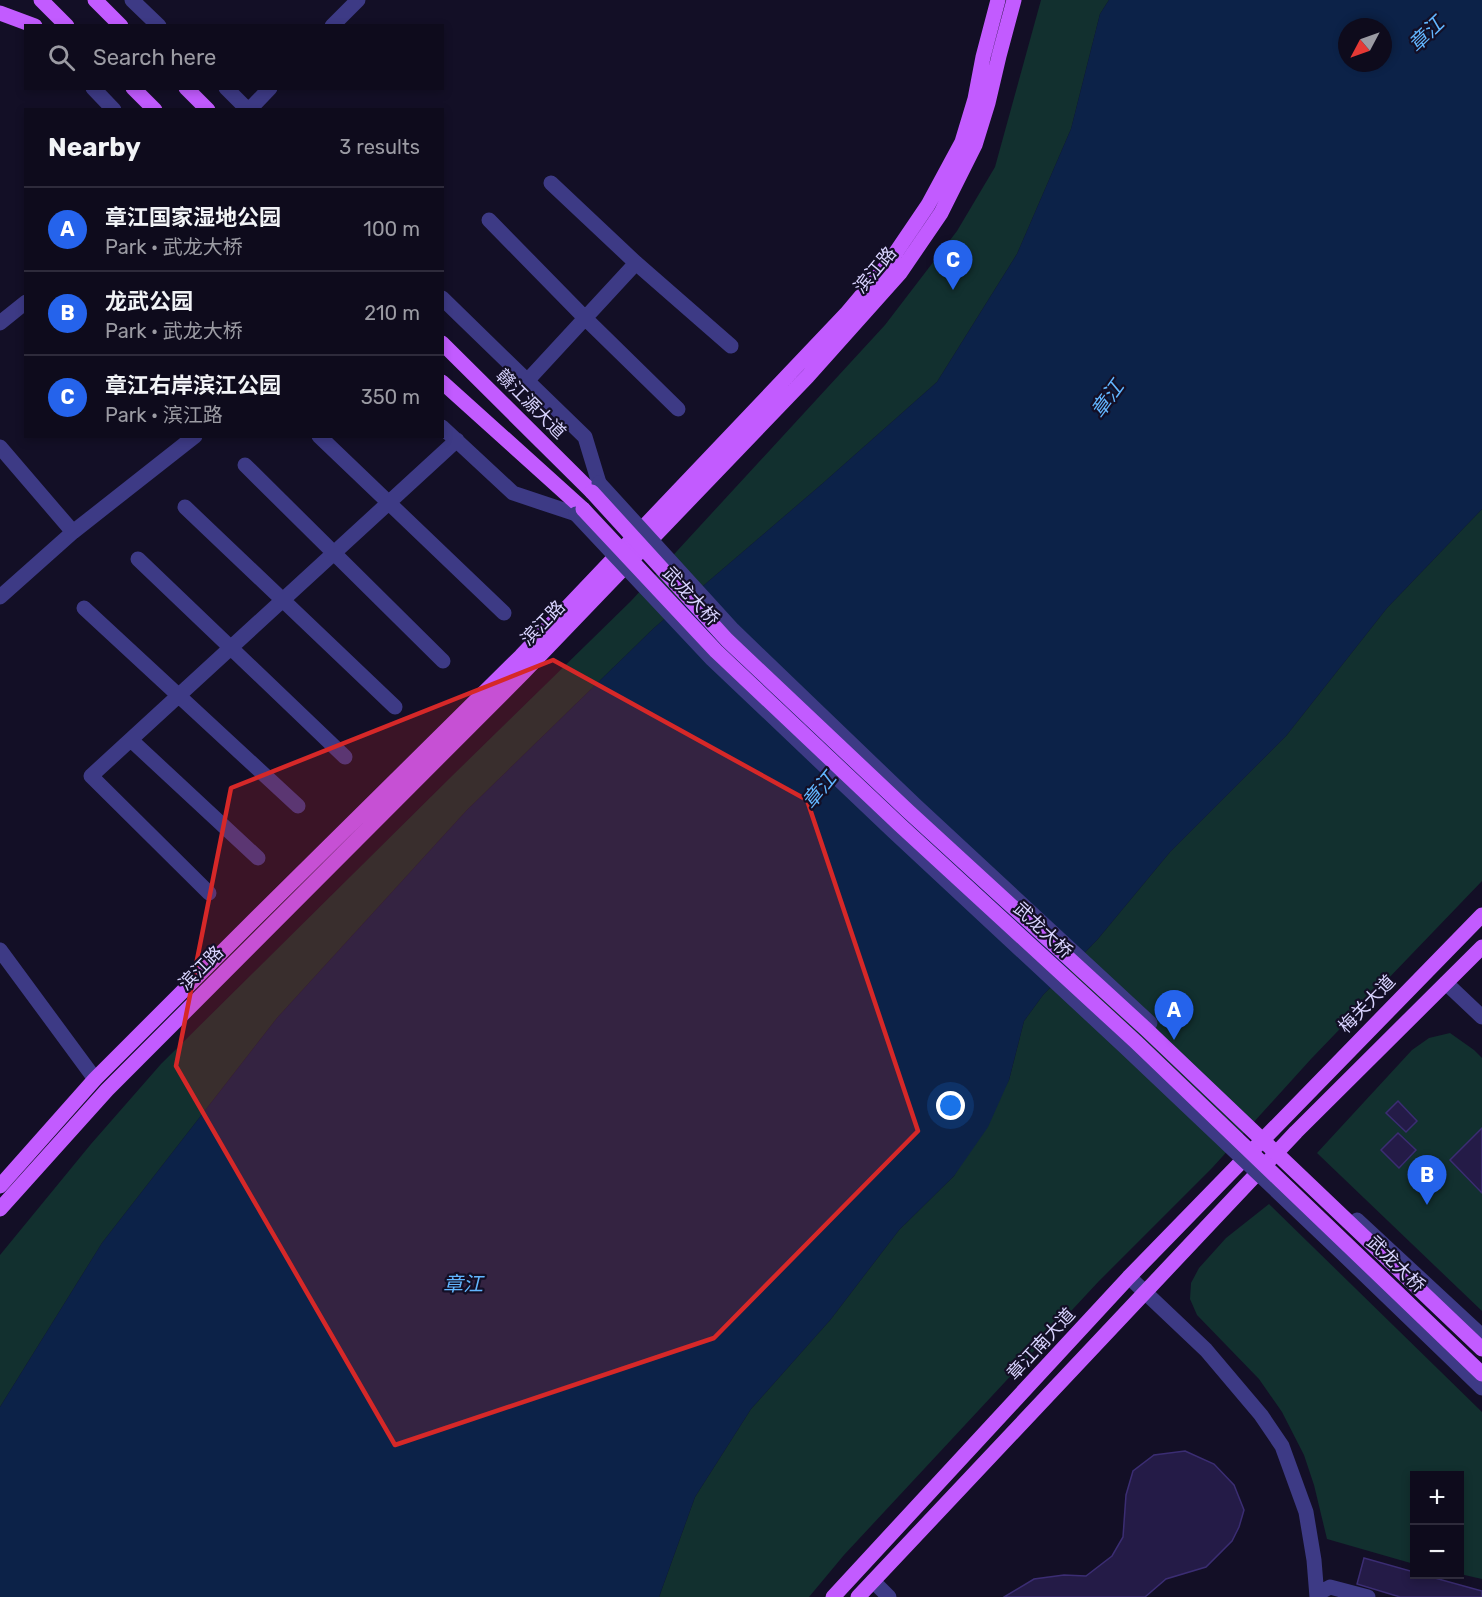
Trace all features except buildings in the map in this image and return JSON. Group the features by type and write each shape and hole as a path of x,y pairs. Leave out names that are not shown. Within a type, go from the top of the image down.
{"main road":[{"path":"41,0 65,24"},
{"path":"94,0 106,7 119,24"},
{"name":"滨江路","path":"0,1186 95,1079 521,656 846,314 888,264 928,205 962,142 999,0"},
{"name":"滨江路","path":"0,1209 106,1090 524,672 808,376 900,273 941,213 975,145 1014,0"},
{"path":"0,13 28,24"},
{"path":"135,90 153,108"},
{"path":"188,90 206,108"},
{"name":"赣江源大道","path":"444,345 595,488"},
{"path":"444,384 579,512"},
{"name":"武龙大桥","path":"595,488 727,640 918,820 1147,1030 1482,1349"},
{"name":"武龙大桥","path":"579,512 716,651 900,825 1136,1042 1482,1374"},
{"name":"梅关大道","path":"1281,1121 1482,915"},
{"path":"858,1597 1296,1132 1482,946"},
{"name":"章江南大道","path":"833,1597 1129,1277 1281,1121"}],"street":[{"path":"132,0 157,24"},
{"path":"334,24 358,0"},
{"path":"95,90 112,108"},
{"path":"228,90 246,108"},
{"path":"250,108 268,90"},
{"path":"551,183 636,263 731,346"},
{"path":"489,220 678,409"},
{"path":"527,381 636,263"},
{"path":"444,300 585,437 595,488 766,662 915,805 1151,1023 1364,1227 1482,1336"},
{"path":"0,323 24,304"},
{"path":"444,429 513,493 579,512 721,668 1125,1047 1482,1388"},
{"path":"0,597 73,532 192,438"},
{"path":"322,438 504,613"},
{"path":"209,893 91,776 457,440"},
{"path":"0,447 73,532"},
{"path":"245,465 443,660"},
{"path":"185,507 395,707"},
{"path":"138,558 345,758"},
{"path":"84,608 298,806"},
{"path":"131,740 258,858"},
{"path":"0,950 95,1079"},
{"path":"1446,983 1482,1017"},
{"path":"1129,1277 1206,1350 1261,1415 1282,1446 1306,1512 1317,1596 1330,1587 1368,1597"},
{"path":"873,1581 889,1597"}],"highlighted area":[{"path":"553,660 807,800 918,1131 714,1338 395,1445 176,1066 231,788"}],"green space":[{"path":"1041,0 1109,0 1100,14 1071,129 1017,254 937,382 654,628 467,810 277,1018 102,1243 0,1407 0,1255 91,1144 161,1064 631,601 885,325 957,231 995,167"},
{"path":"1482,509 1482,881 1311,1059 1212,1168 1099,1281 844,1555 809,1597 659,1597 695,1497 751,1409 831,1319 899,1230 954,1176 1009,1080 1024,1021 1043,995 1097,940 1170,852 1286,736 1387,608"},
{"path":"1450,1033 1482,1058 1482,1311 1317,1153 1412,1050 1429,1038"},
{"path":"1269,1204 1482,1412 1482,1579 1464,1575 1464,1471 1410,1471 1410,1563 1327,1539 1304,1455 1282,1412 1259,1379 1197,1315 1190,1299 1191,1283 1199,1268 1226,1238"}],"water":[{"name":"章江","path":"1109,0 1482,0 1482,509 1387,608 1286,736 1170,852 1097,940 1043,995 1024,1021 1009,1080 988,1127 954,1176 899,1230 831,1319 751,1409 695,1497 659,1597 0,1597 0,1407 102,1243 277,1018 467,810 654,628 937,382 1017,254 1071,129 1100,14"}],"place":[{"name":"章江右岸滨江公园","path":"953,290"},
{"name":"章江国家湿地公园","path":"1174,1040"},
{"name":"龙武公园","path":"1427,1205"}]}
